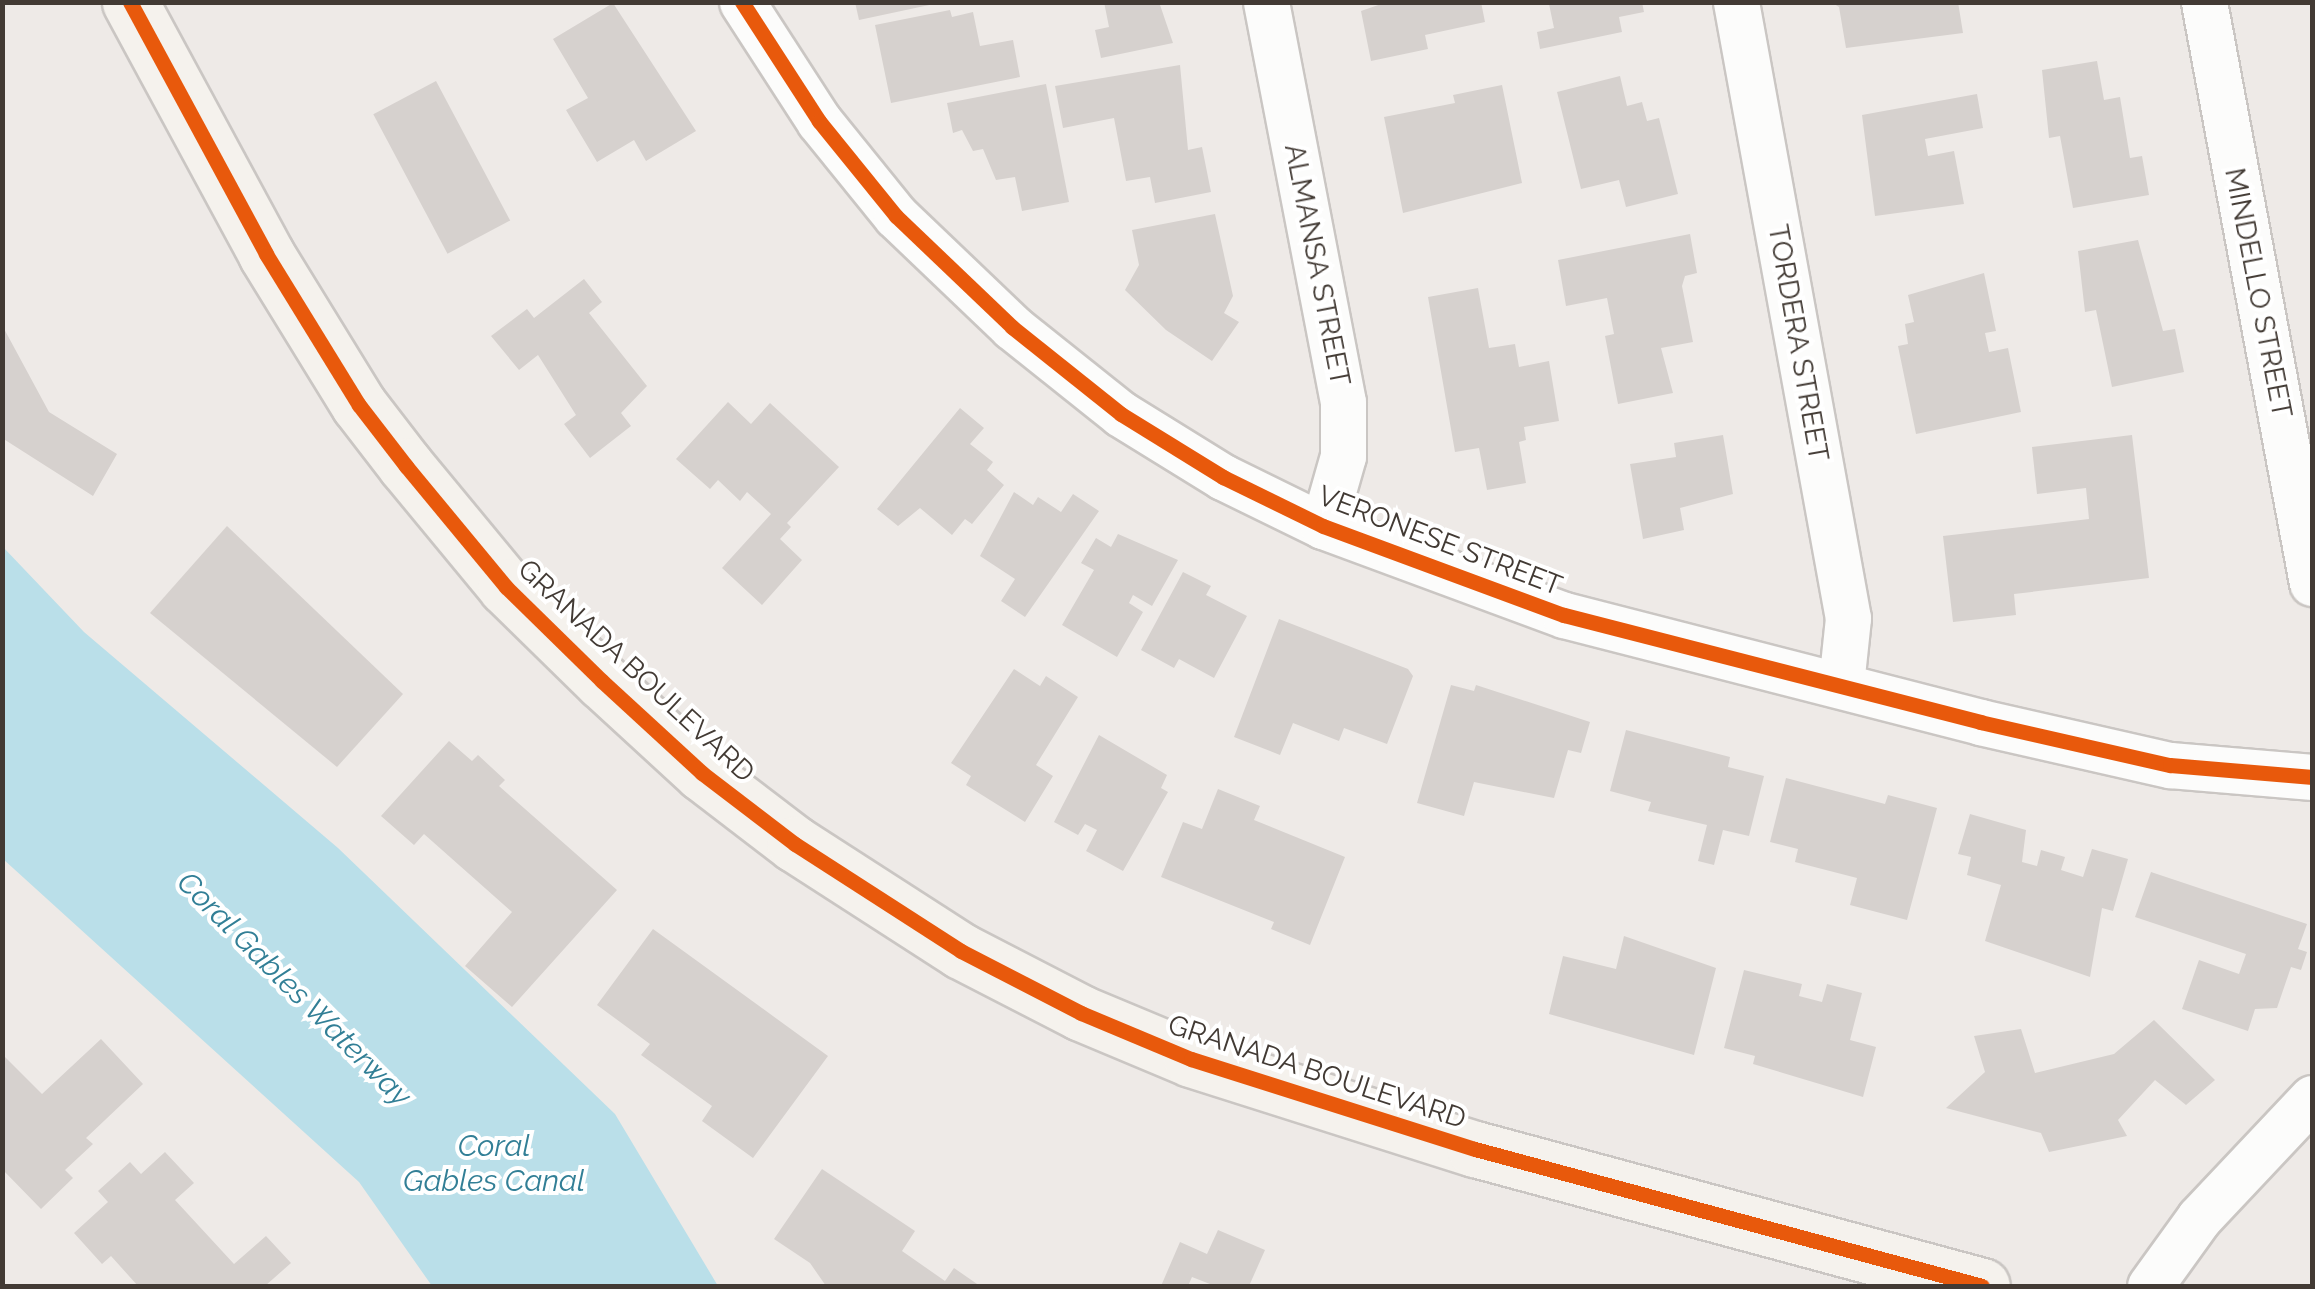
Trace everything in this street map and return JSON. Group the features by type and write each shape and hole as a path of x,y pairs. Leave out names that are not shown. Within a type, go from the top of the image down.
{"street":[{"name":"GRANADA BOULEVARD","path":"130,2 266,254 359,405 406,466 506,587 602,681 702,773 795,844 960,951 1081,1014 1190,1059 1458,1144 1982,1286"},
{"name":"VERONESE STREET","path":"742,2 846,155 896,216 998,314 1121,414 1223,477 1323,526 1564,615 2170,765 2312,777"},
{"name":"ALMANSA STREET","path":"1266,2 1343,402 1339,478 1323,526"},
{"name":"TORDERA STREET","path":"1736,2 1844,596 1849,635 1841,685"},
{"name":"MINDELLO STREET","path":"2204,2 2312,583"},
{"path":"2150,1286 2199,1218 2312,1098"}],"water":[{"name":"Coral Gables Canal","path":"3,547 84,632 338,848 615,1114 718,1286 432,1286 359,1182 3,859"}],"building":[{"path":"855,2 934,2 934,4 859,20"},
{"path":"1104,2 1159,2 1173,43 1101,58 1095,30 1109,27"},
{"path":"1387,2 1481,2 1485,22 1425,35 1428,49 1371,61 1361,11"},
{"path":"1642,2 1644,12 1619,17 1622,32 1540,49 1537,32 1554,28 1549,4"},
{"path":"1831,2 1958,2 1963,33 1846,48 1839,7"},
{"path":"613,3 696,131 646,161 634,140 597,162 566,110 588,98 553,39"},
{"path":"950,10 952,17 973,12 980,46 1013,40 1020,77 891,103 875,25"},
{"path":"2097,61 2104,100 2120,97 2130,158 2142,156 2149,195 2073,208 2060,136 2049,138 2042,70"},
{"path":"1180,65 1188,150 1202,147 1211,192 1155,203 1150,177 1126,181 1114,118 1063,128 1055,86"},
{"path":"1620,76 1627,106 1642,102 1647,121 1659,118 1678,194 1626,207 1619,180 1581,189 1557,92"},
{"path":"436,81 510,221 447,254 373,114"},
{"path":"1046,84 1069,202 1022,211 1015,177 996,180 983,149 973,151 962,130 953,133 947,103"},
{"path":"1502,85 1522,183 1403,213 1384,117 1455,103 1453,95"},
{"path":"1977,94 1983,128 1925,139 1928,156 1954,151 1964,204 1875,216 1862,115"},
{"path":"1215,214 1233,296 1224,313 1239,322 1212,361 1166,330 1125,290 1139,265 1132,230"},
{"path":"1690,234 1697,273 1685,276 1682,286 1693,342 1661,348 1673,393 1618,404 1605,336 1614,334 1607,298 1566,306 1558,260"},
{"path":"2138,240 2163,331 2175,329 2184,372 2112,387 2096,310 2085,312 2078,251"},
{"path":"1984,273 1996,331 1985,333 1989,352 2008,348 2021,412 1916,434 1898,346 1908,344 1905,324 1914,322 1908,295"},
{"path":"584,279 602,302 589,313 647,386 621,413 631,426 590,458 564,424 576,415 538,355 519,370 491,336 527,309 534,318"},
{"path":"1478,288 1489,348 1515,344 1519,367 1549,361 1559,421 1524,427 1526,440 1519,442 1526,483 1487,490 1479,448 1455,452 1428,297"},
{"path":"2,325 49,412 117,454 93,496 2,438"},
{"path":"728,402 751,424 770,403 839,467 787,523 791,527 780,539 802,560 762,605 722,568 771,514 747,492 740,501 718,480 710,489 676,459"},
{"path":"960,408 984,428 970,444 993,462 987,470 1004,485 972,524 965,519 952,535 920,508 898,526 877,509"},
{"path":"1723,435 1733,494 1680,508 1684,530 1643,539 1630,464 1676,457 1674,443"},
{"path":"2132,435 2149,578 2014,594 2016,615 1953,622 1943,536 2089,519 2086,488 2037,494 2032,447"},
{"path":"1014,492 1033,505 1038,497 1061,512 1073,494 1099,511 1025,617 1001,601 1015,579 980,556"},
{"path":"227,526 403,694 337,767 150,613"},
{"path":"1118,534 1178,560 1152,606 1133,595 1129,603 1143,612 1117,657 1062,625 1094,570 1081,563 1096,538 1111,547"},
{"path":"1183,572 1211,586 1206,595 1247,616 1214,678 1179,659 1174,668 1141,650"},
{"path":"1279,619 1408,669 1413,676 1387,744 1344,728 1339,741 1293,723 1280,755 1234,737"},
{"path":"1014,669 1040,686 1046,676 1078,697 1036,765 1053,776 1025,822 966,785 971,776 951,763"},
{"path":"1451,685 1474,691 1476,685 1590,722 1581,753 1568,750 1554,798 1474,782 1464,816 1417,803"},
{"path":"1626,730 1730,757 1728,767 1764,776 1749,836 1723,830 1714,865 1698,861 1707,825 1648,811 1651,802 1610,791"},
{"path":"1099,735 1167,775 1161,788 1168,792 1123,871 1086,851 1097,830 1085,824 1078,835 1054,822"},
{"path":"449,741 472,761 478,755 505,780 499,786 617,890 512,1007 465,966 512,912 424,834 414,845 381,816"},
{"path":"1786,778 1885,804 1888,795 1937,808 1907,920 1850,905 1857,878 1795,862 1798,849 1770,842"},
{"path":"1218,789 1260,806 1254,820 1345,857 1310,945 1271,929 1274,922 1161,877 1183,822 1202,829"},
{"path":"1970,814 2026,830 2022,862 2037,866 2041,850 2065,857 2061,870 2083,877 2092,849 2128,859 2113,911 2102,908 2090,977 1985,941 2001,885 1967,875 1971,857 1958,854"},
{"path":"2151,872 2307,924 2298,949 2307,952 2301,970 2291,967 2277,1008 2255,1009 2248,1031 2182,1009 2199,960 2239,974 2246,954 2135,917"},
{"path":"653,929 828,1056 753,1158 702,1121 712,1106 641,1055 650,1044 597,1005"},
{"path":"1624,936 1716,968 1694,1055 1549,1014 1563,956 1616,969"},
{"path":"1744,970 1802,984 1799,996 1822,1002 1827,984 1862,993 1850,1040 1876,1047 1863,1097 1753,1064 1755,1056 1724,1048"},
{"path":"2154,1020 2215,1080 2186,1105 2155,1080 2118,1120 2127,1136 2049,1152 2041,1133 1946,1108 1985,1072 1974,1036 2021,1029 2035,1073 2114,1054"},
{"path":"101,1039 143,1084 86,1138 93,1144 65,1170 73,1178 41,1209 2,1169 2,1054 42,1094"},
{"path":"165,1152 194,1183 175,1200 234,1264 266,1236 291,1263 265,1286 138,1286 111,1256 102,1264 74,1233 108,1202 98,1191 130,1162 141,1174"},
{"path":"822,1169 915,1231 902,1251 945,1281 954,1268 980,1286 826,1286 810,1263 774,1239"},
{"path":"1218,1230 1265,1250 1249,1286 1215,1286 1192,1277 1188,1286 1161,1286 1180,1242 1207,1254"}],"cycle path":[{"path":"130,2 266,254 359,405 406,466 506,587 602,681 702,773 795,844 961,951 1081,1013 1191,1059 1475,1149 1982,1286"},
{"path":"742,2 819,121 896,216 1012,327 1121,414 1223,477 1323,526 1564,615 1980,722 2170,765 2312,777"}],"water label":[{"name":"Coral Gables Waterway","path":"294,989"}]}
